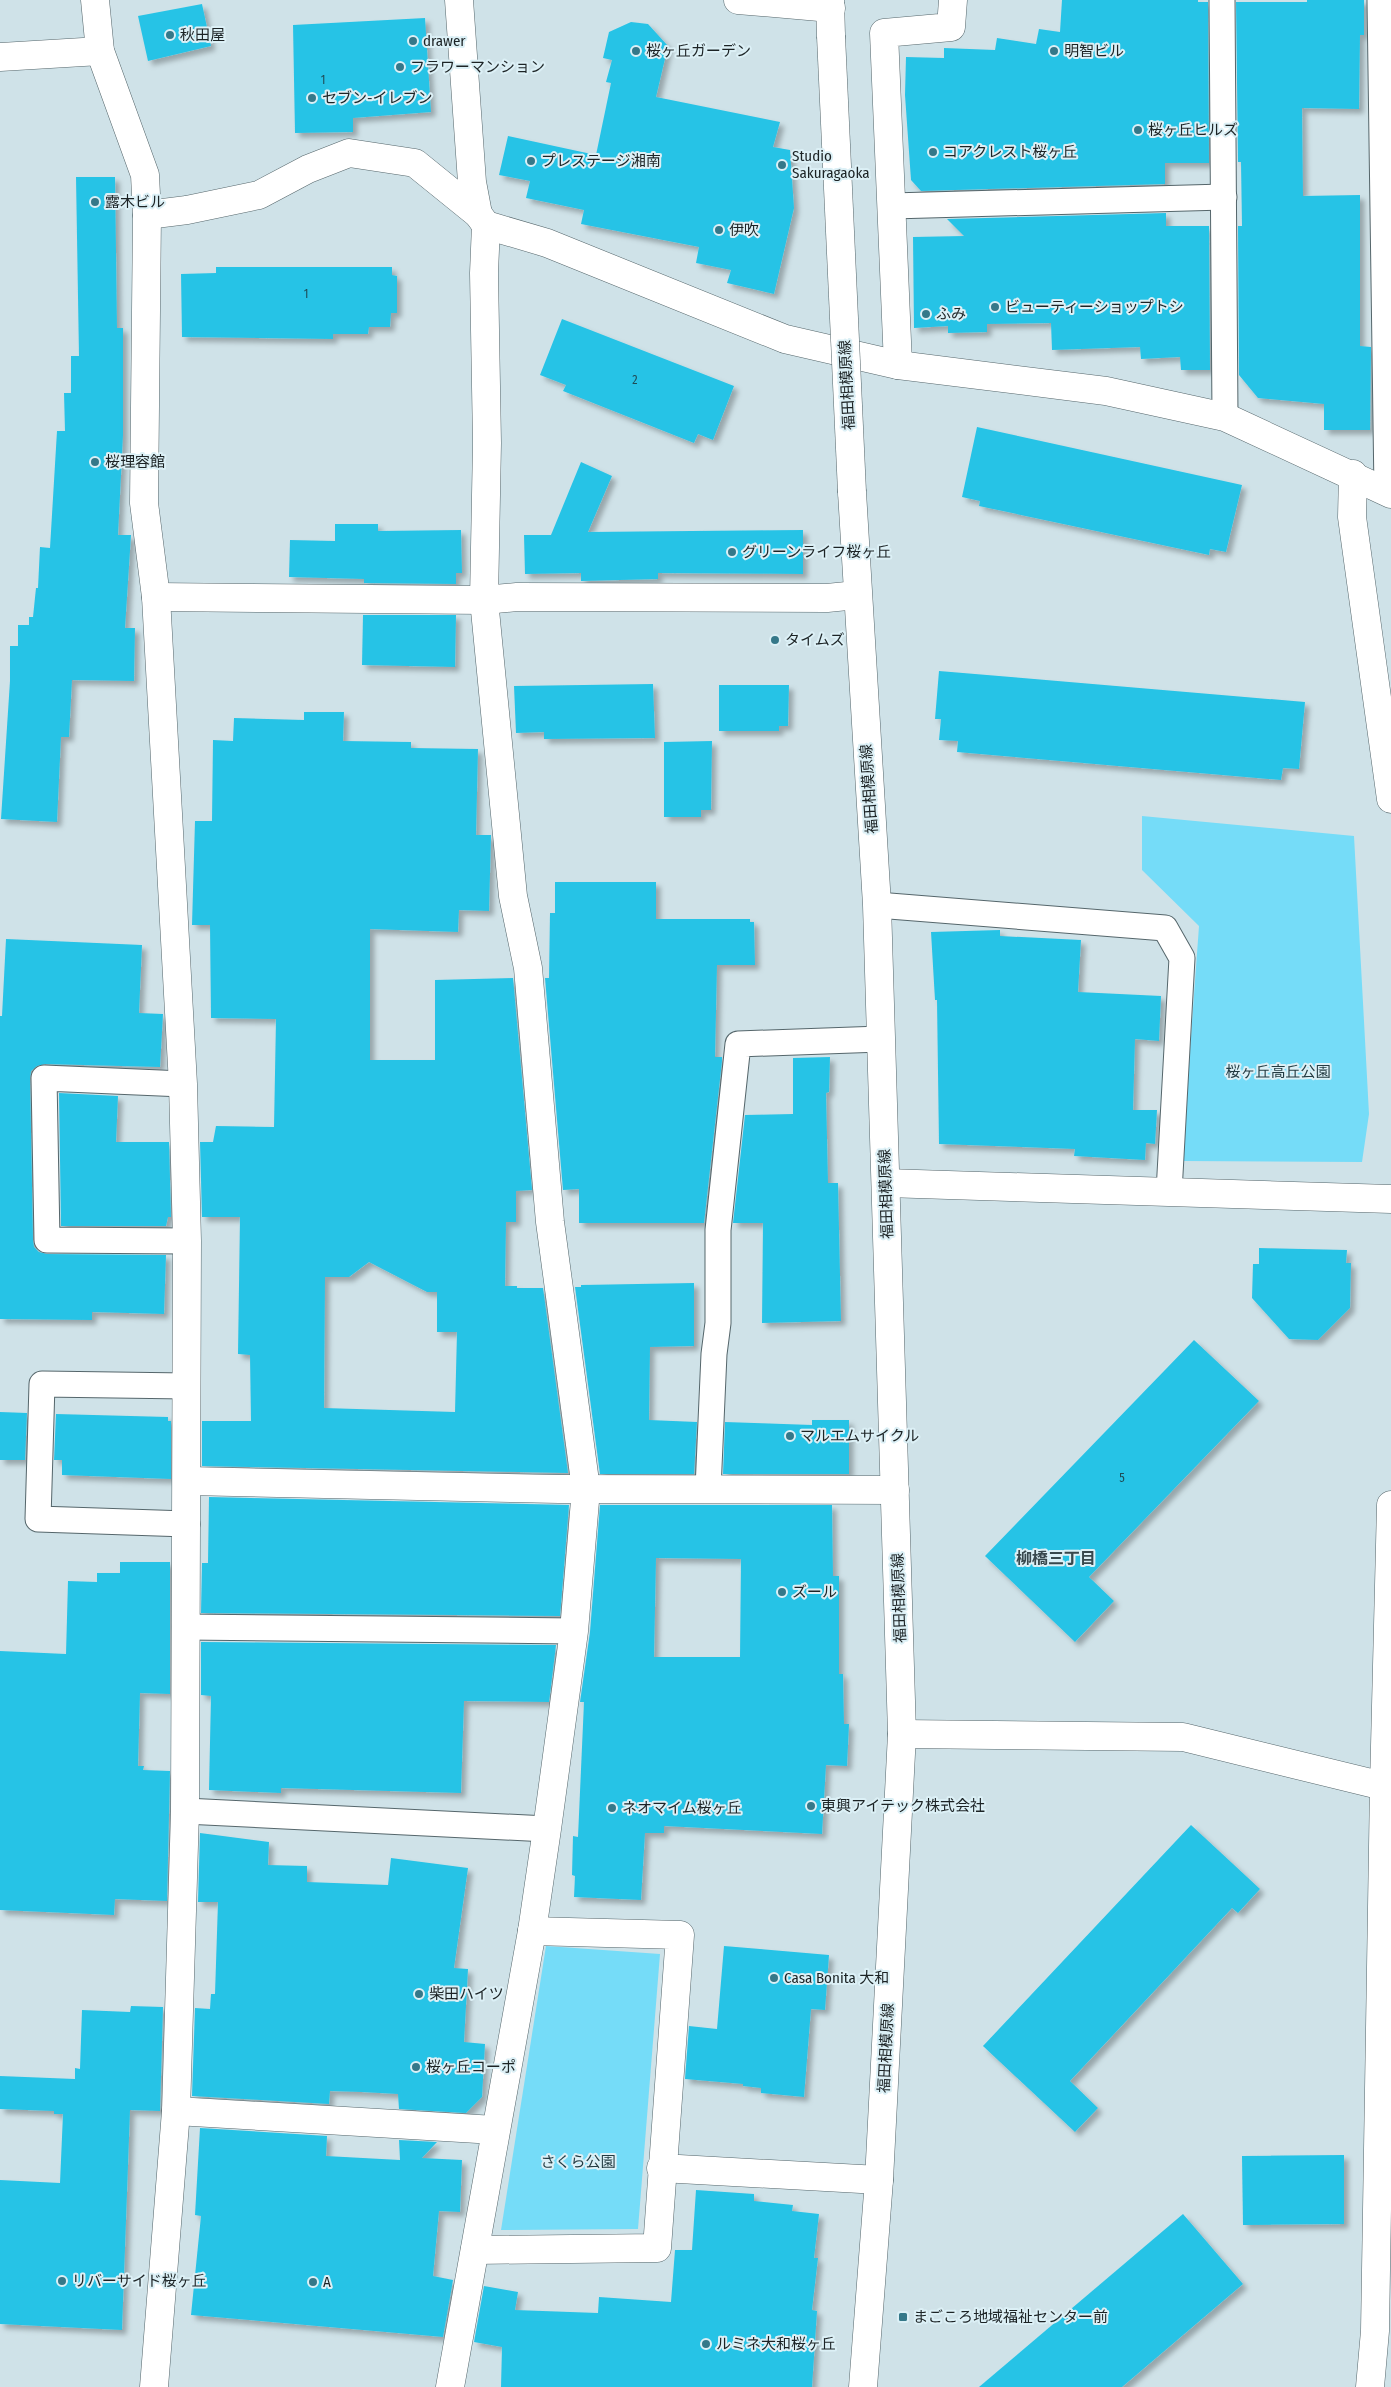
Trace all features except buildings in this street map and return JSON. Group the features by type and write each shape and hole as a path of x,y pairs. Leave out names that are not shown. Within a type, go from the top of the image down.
{"street":[{"path":"450,2387 532,1931 574,1631 586,1489 550,1222 528,968 514,896 484,600 487,443 482,219 472,182 459,0"},
{"path":"738,0 831,4"},
{"path":"898,365 884,34 951,27 953,0"},
{"path":"102,1 100,51 145,175 147,215 144,503 156,597 183,1084 187,1241 188,1481 185,1626 185,1811 176,2111 154,2387"},
{"name":"福田相模原線","path":"831,4 852,492 876,905 902,1734 879,2180 863,2387"},
{"path":"0,57 100,51"},
{"path":"147,215 187,210 260,195 308,169 349,153 415,163 482,219 547,243 785,339 898,365 1106,391 1225,417 1389,492"},
{"path":"1352,474 1352,518 1391,799"},
{"path":"156,597 484,600 517,597 827,598 858,595"},
{"path":"886,1183 1391,1199"},
{"path":"188,1481 586,1489 895,1490"},
{"path":"1370,2387 1383,2332 1391,1505"},
{"path":"902,1734 1183,1737 1388,1787"},
{"path":"474,2250 656,2248 680,1935 532,1931"},
{"path":"176,2111 495,2130"},
{"path":"661,2168 879,2180"}],"lane":[{"path":"1222,0 1225,417"},
{"path":"1380,0 1389,492"},
{"path":"892,206 1224,197"},
{"path":"876,905 1165,928 1182,958 1169,1192"},
{"path":"708,1490 714,1354 718,1323 718,1230 738,1044 881,1039"},
{"path":"183,1084 44,1078 47,1240 187,1241"},
{"path":"187,1386 42,1384 38,1518 187,1524"},
{"path":"185,1626 574,1631"},
{"path":"185,1811 547,1829"}],"green space":[{"name":"桜ヶ丘高丘公園","path":"1142,816 1354,836 1369,1114 1362,1162 1182,1161 1199,926 1142,870"},
{"name":"さくら公園","path":"546,1946 660,1954 638,2229 501,2230"}],"place":[{"name":"秋田屋","path":"170,35"},
{"name":"drawer","path":"413,41"},
{"name":"桜ヶ丘ガーデン","path":"636,51"},
{"name":"明智ビル","path":"1054,51"},
{"name":"フラワーマンション","path":"400,67"},
{"name":"セブン-イレブン","path":"312,98"},
{"name":"桜ヶ丘ヒルズ","path":"1138,130"},
{"name":"コアクレスト桜ヶ丘","path":"933,152"},
{"name":"プレステージ湘南","path":"531,161"},
{"name":"Studio Sakuragaoka","path":"782,165"},
{"name":"露木ビル","path":"95,202"},
{"name":"伊吹","path":"719,230"},
{"name":"ビューティーショップトシ","path":"995,307"},
{"name":"ふみ","path":"926,314"},
{"name":"桜理容館","path":"95,462"},
{"name":"グリーンライフ桜ヶ丘","path":"732,552"},
{"name":"タイムズ","path":"775,640"},
{"name":"マルエムサイクル","path":"790,1436"},
{"name":"ズール","path":"782,1592"},
{"name":"東興アイテック株式会社","path":"811,1806"},
{"name":"ネオマイム桜ヶ丘","path":"612,1808"},
{"name":"Casa Bonita 大和","path":"774,1978"},
{"name":"柴田ハイツ","path":"419,1994"},
{"name":"桜ヶ丘コーポ","path":"416,2067"},
{"name":"リバーサイド桜ヶ丘","path":"62,2281"},
{"name":"A","path":"313,2282"},
{"name":"まごころ地域福祉センター前","path":"903,2317"},
{"name":"ルミネ大和桜ヶ丘","path":"706,2344"}],"district":[{"name":"柳橋三丁目","path":"1056,1558"}]}
